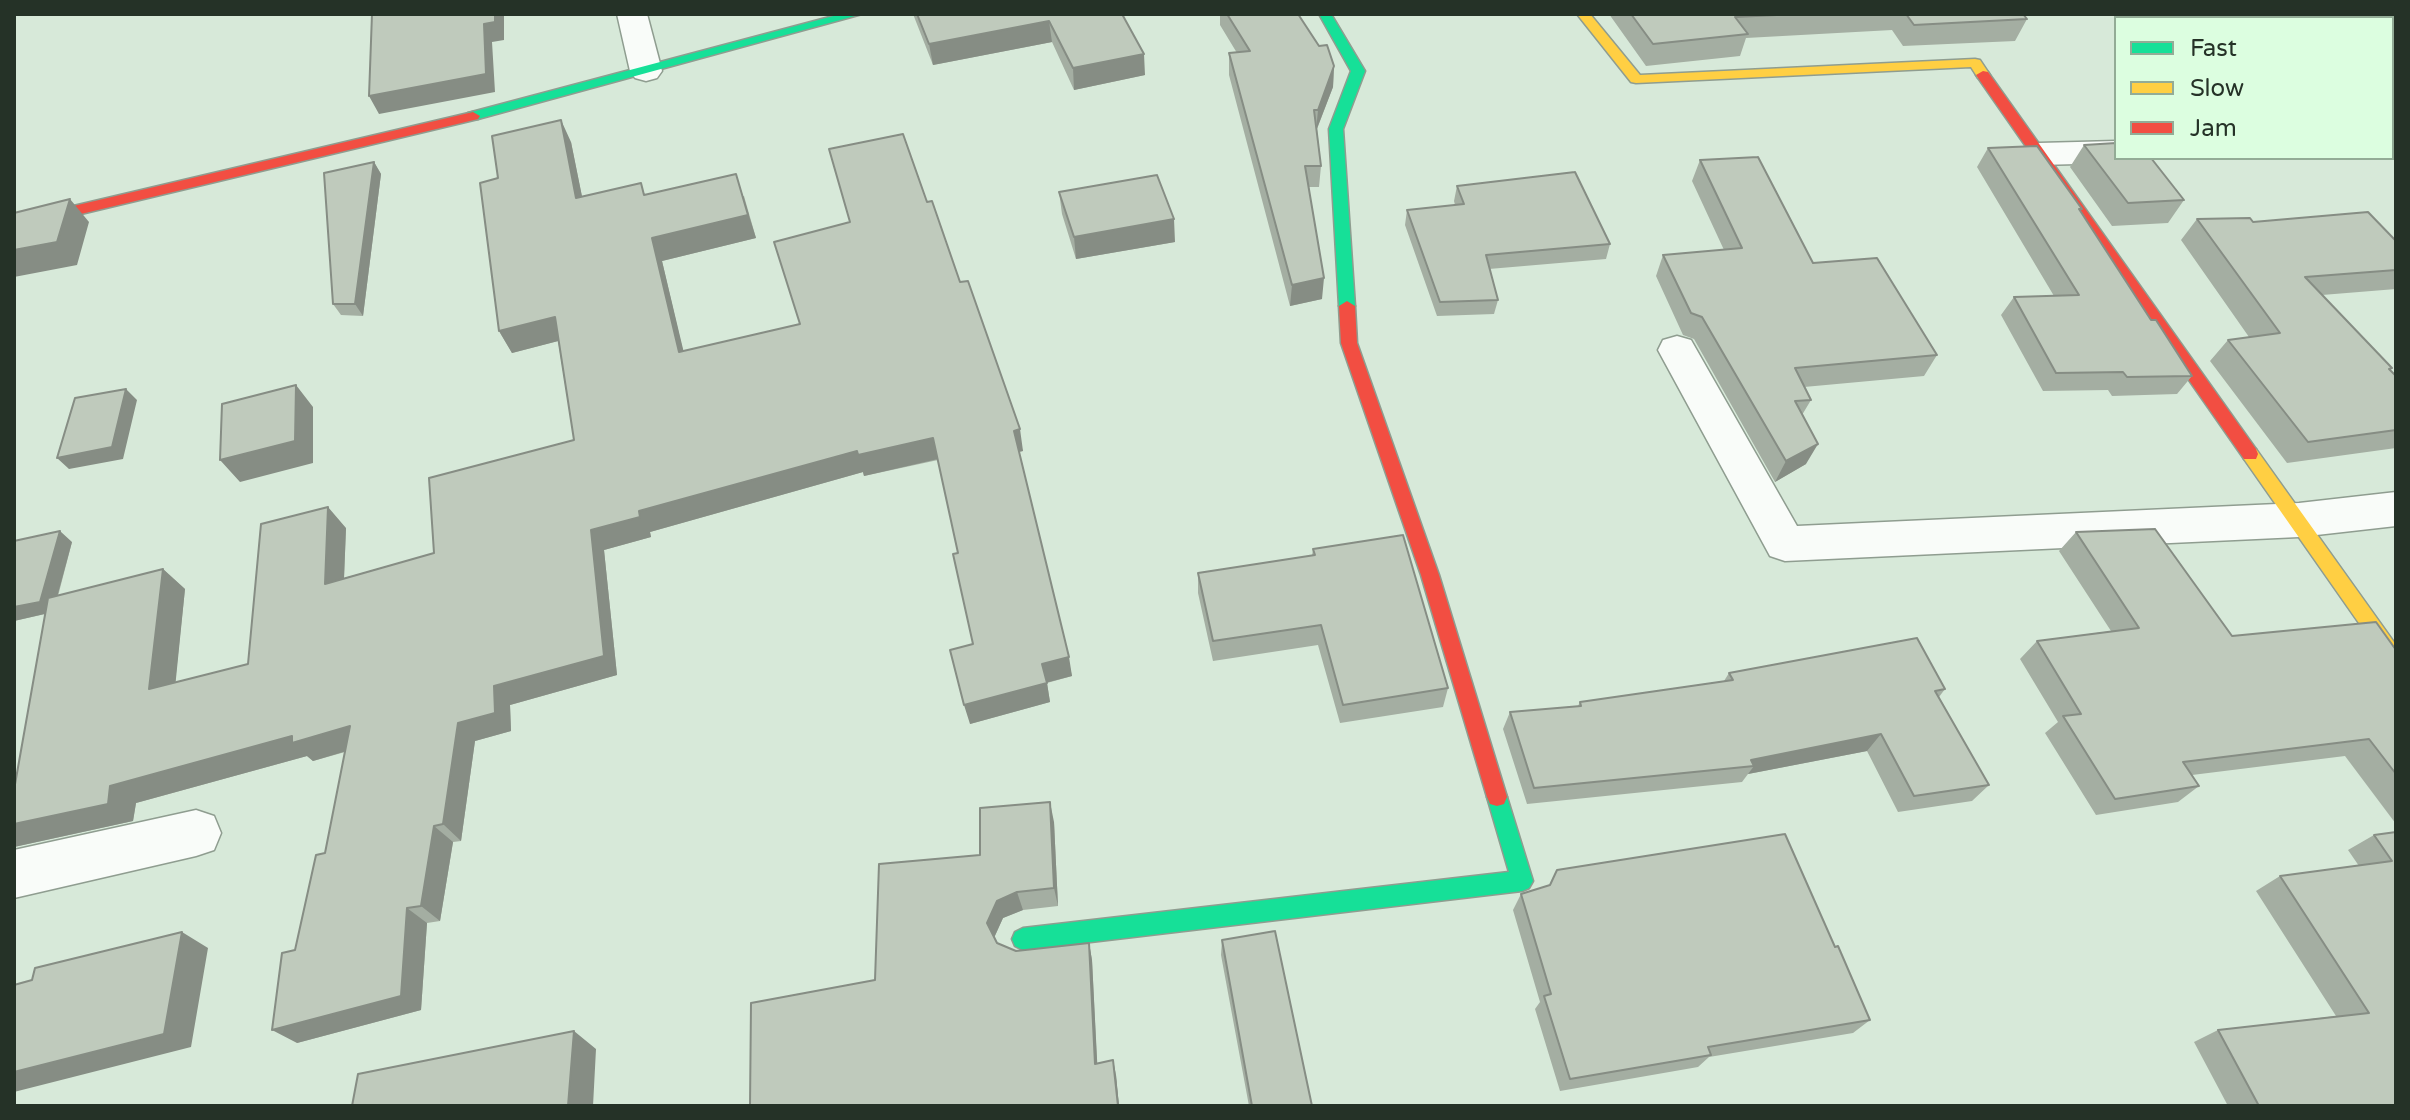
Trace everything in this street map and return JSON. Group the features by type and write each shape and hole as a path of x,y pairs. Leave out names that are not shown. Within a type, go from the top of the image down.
{"street":[{"path":"632,14 646,71"},
{"path":"14,225 508,108 856,14"},
{"path":"1023,939 1522,881 1430,575 1349,343 1336,129 1358,71 1325,14"},
{"path":"1583,14 1636,79 1975,63 2396,660"},
{"path":"2039,154 2114,152"},
{"path":"1677,350 1785,544 2299,520 2396,509"},
{"path":"14,874 196,833"}],"building":[{"path":"372,14 495,14 495,22 484,24 486,74 369,96"},
{"path":"917,14 1122,14 1144,54 1073,68 1049,21 929,44"},
{"path":"1227,14 1298,14 1319,46 1327,45 1334,66 1318,110 1314,110 1321,166 1305,166 1324,278 1292,285 1229,53 1250,51"},
{"path":"1631,14 1798,14 1735,17 1748,34 1653,44"},
{"path":"1906,14 2023,14 2027,19 1914,25"},
{"path":"2394,83 2396,85 2394,111"},
{"path":"561,120 576,198 641,183 644,195 736,174 748,215 652,238 679,352 800,324 774,242 850,222 829,149 903,134 927,202 932,201 960,282 968,281 1020,429 1014,431 1069,657 1042,664 1047,683 964,705 950,650 973,644 953,554 958,553 933,438 858,455 857,451 639,511 640,517 591,530 604,656 494,686 495,713 458,723 443,824 434,826 421,906 407,908 401,996 272,1030 282,953 295,950 316,855 325,853 350,726 292,743 292,736 110,786 108,804 14,824 14,790 48,598 163,569 149,689 248,664 261,524 328,507 325,584 434,553 429,478 574,440 555,317 499,331 480,183 498,178 492,136"},
{"path":"2114,143 2114,160 2153,160 2184,200 2128,203 2084,145"},
{"path":"2037,146 2082,209 2079,209 2151,320 2156,320 2192,376 2127,377 2123,372 2056,373 2014,297 2079,295 1988,148"},
{"path":"1758,157 1813,263 1877,258 1937,355 1795,368 1811,400 1795,401 1818,444 1786,461 1702,317 1691,313 1663,255 1742,248 1700,160"},
{"path":"374,162 355,304 333,304 324,173"},
{"path":"1575,172 1610,244 1486,255 1498,300 1440,302 1407,210 1464,204 1457,186"},
{"path":"1157,175 1174,219 1074,237 1059,192"},
{"path":"70,199 57,242 14,250 14,213"},
{"path":"2368,212 2396,241 2396,270 2305,277 2392,368 2389,369 2396,376 2396,430 2308,442 2228,340 2280,333 2197,219 2250,218 2253,222"},
{"path":"296,385 295,441 220,460 222,404"},
{"path":"126,389 112,447 57,458 75,398"},
{"path":"2155,529 2232,636 2376,622 2396,650 2396,774 2369,739 2183,762 2199,786 2115,799 2063,716 2081,714 2037,641 2139,628 2076,532"},
{"path":"60,531 40,602 14,607 14,541"},
{"path":"1403,535 1448,688 1343,705 1321,625 1213,641 1198,573 1315,555 1313,549"},
{"path":"1917,638 1945,689 1935,691 1989,785 1914,796 1881,734 1751,760 1754,766 1534,788 1510,712 1581,706 1580,702 1733,680 1729,673"},
{"path":"1050,802 1054,888 1017,892 997,901 987,923 997,943 1016,951 1089,943 1095,1064 1113,1060 1118,1106 750,1106 751,1003 875,980 879,864 980,855 980,808"},
{"path":"2396,832 2396,1106 2259,1106 2218,1030 2369,1013 2280,876 2392,861 2374,835"},
{"path":"1785,834 1870,1020 1708,1047 1711,1055 1570,1079 1544,996 1551,994 1521,894 1550,885 1557,870"},
{"path":"1275,931 1312,1106 1252,1106 1222,940"},
{"path":"182,932 164,1034 14,1072 14,985 32,980 35,968"},
{"path":"574,1031 568,1106 352,1106 358,1074"}],"traffic: fast":[{"path":"473,116 856,14"},
{"path":"1325,14 1358,71 1336,129 1347,306"},
{"path":"1023,939 1522,881 1497,797"}],"traffic: slow":[{"path":"1583,14 1636,79 1975,63 1983,75"},
{"path":"2250,454 2396,660"}],"traffic: jam":[{"path":"1983,75 2250,454"},
{"path":"14,225 473,116"},
{"path":"1347,306 1349,343 1430,575 1497,797"}]}
